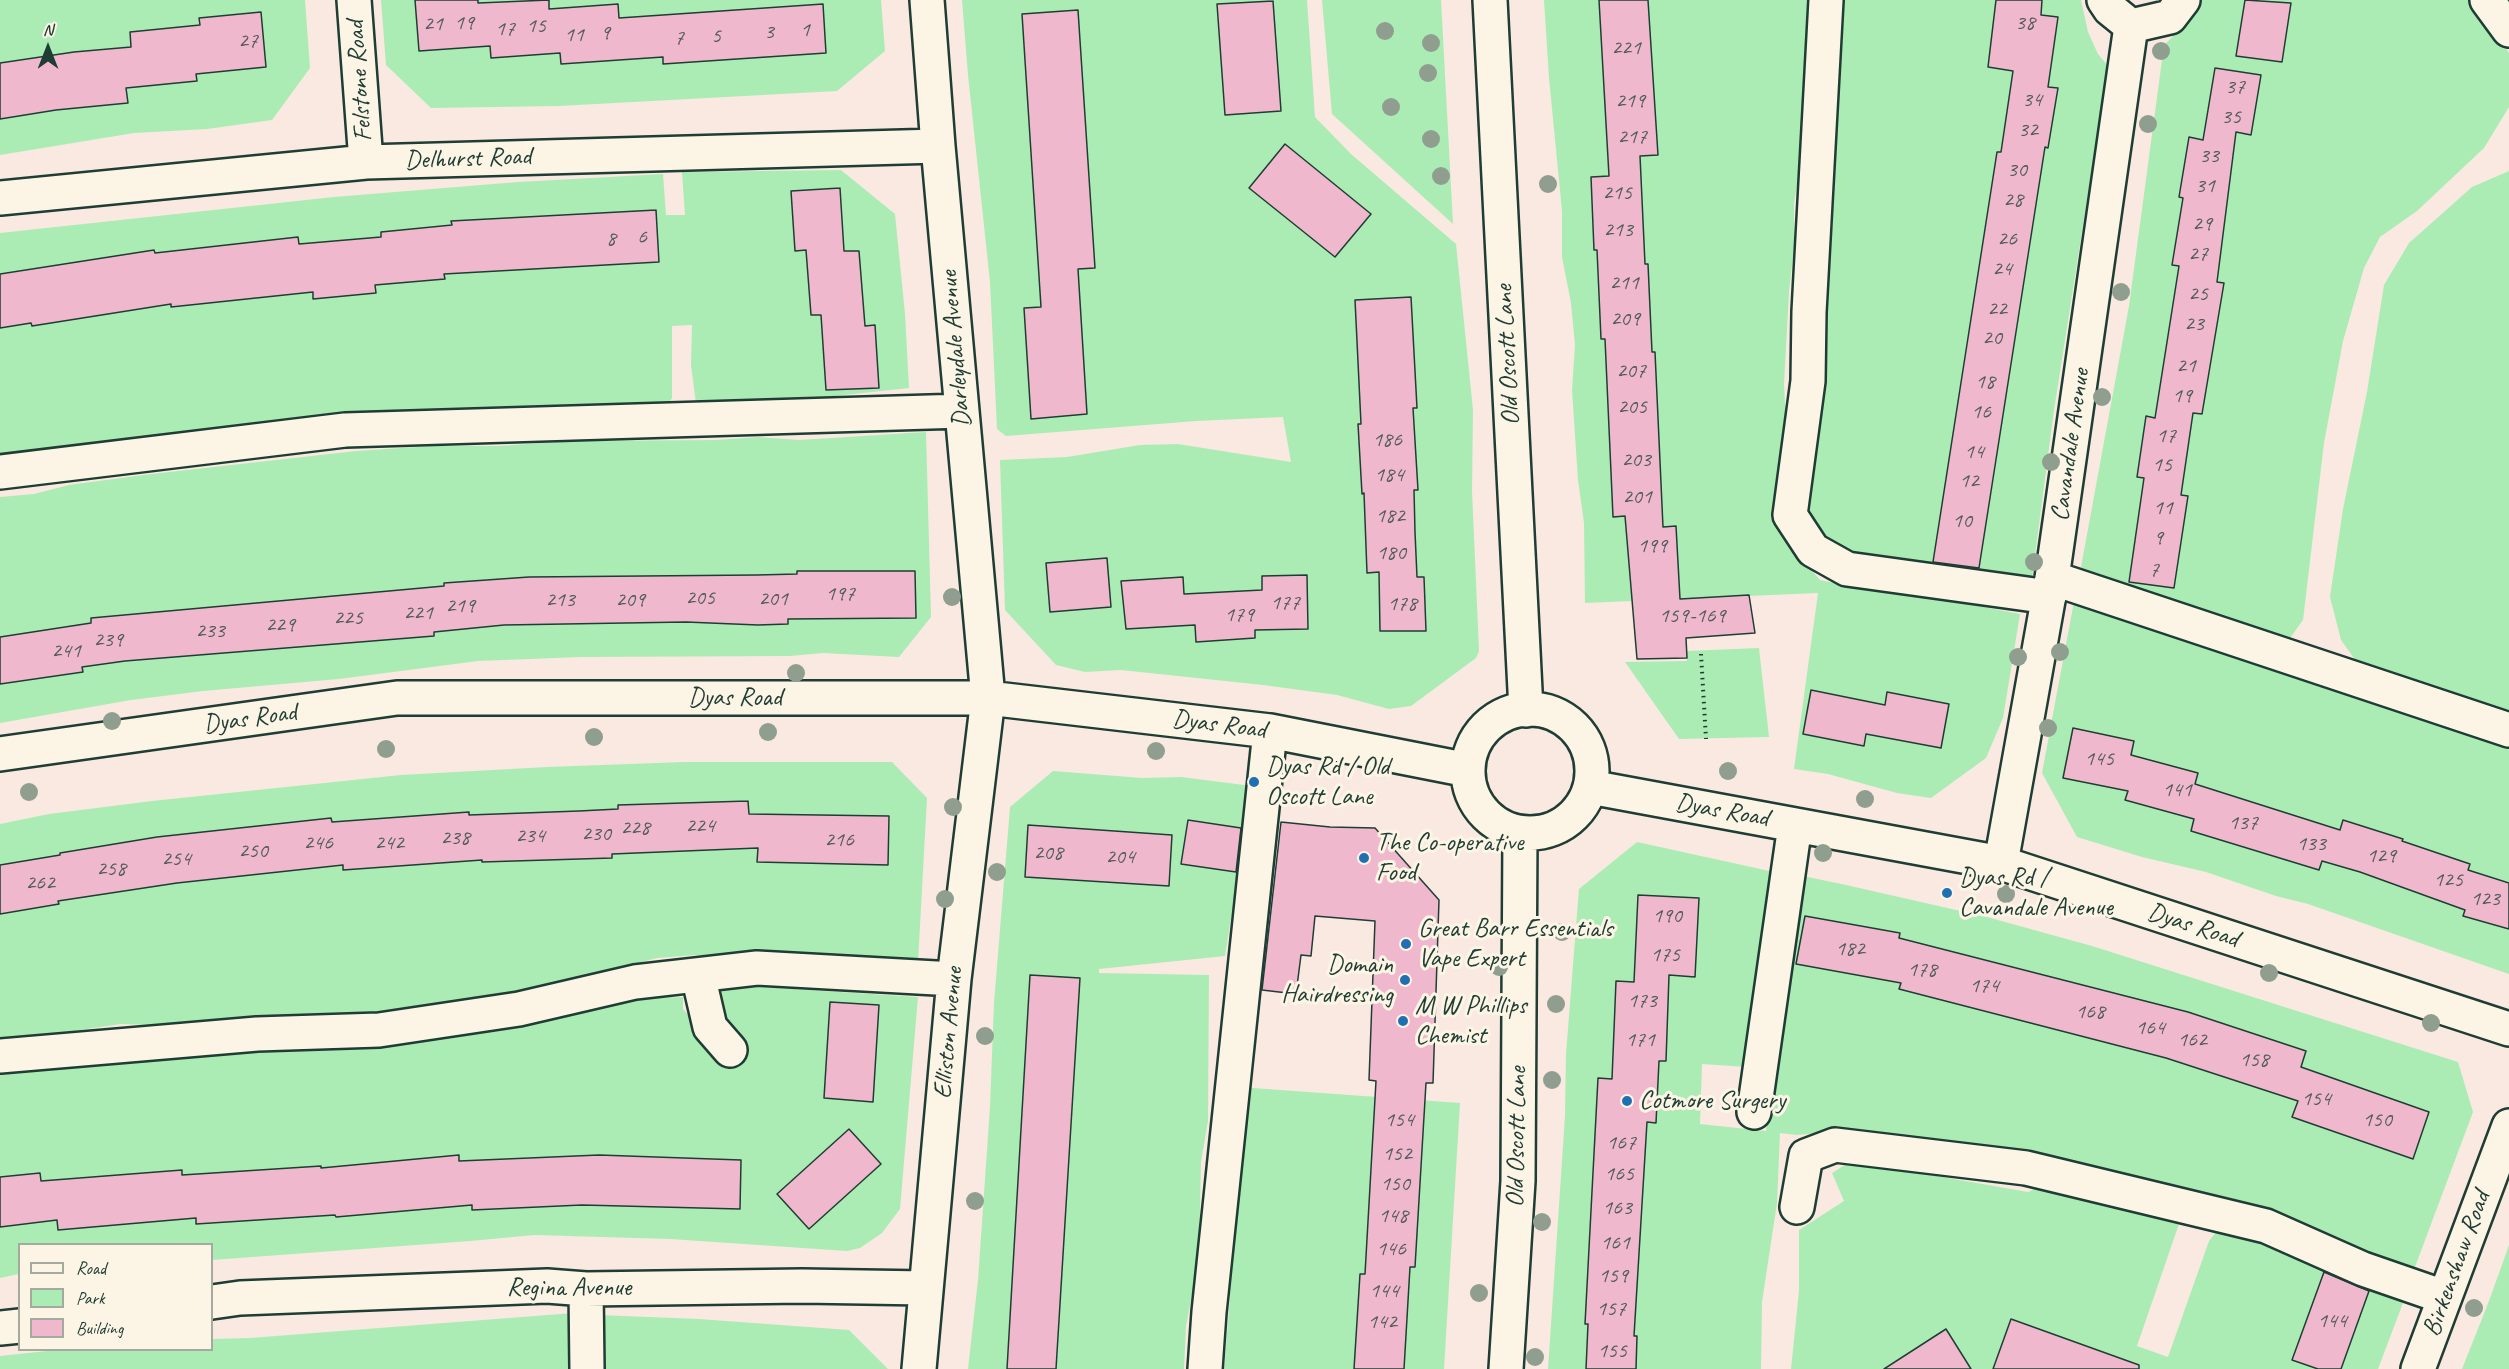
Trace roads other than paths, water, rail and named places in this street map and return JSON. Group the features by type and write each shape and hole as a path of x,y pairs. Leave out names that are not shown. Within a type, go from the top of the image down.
{"street":[{"name":"Felstone Road","path":"354,0 366,162"},
{"name":"Darleydale Avenue","path":"927,0 988,698"},
{"name":"Old Oscott Lane","path":"1490,0 1526,710"},
{"path":"1826,0 1809,312 1808,381 1790,515 1813,550 1847,569 2050,587 2509,730"},
{"path":"2104,0 2110,9 2131,26 2170,17 2182,0"},
{"path":"2487,0 2509,30"},
{"name":"Cavandale Avenue","path":"2001,863 2050,587 2131,26"},
{"name":"Delhurst Road","path":"0,198 366,162 938,146"},
{"path":"0,472 345,430 962,411"},
{"name":"Dyas Road","path":"0,754 397,698 988,698 1270,731 1468,770"},
{"name":"Elliston Avenue","path":"919,1369 954,979 988,698"},
{"path":"1526,710 1545,711 1563,719 1578,732 1588,749 1592,767 1590,787 1583,803 1572,818 1539,833 1520,833 1496,822 1477,804 1470,788 1468,770 1471,752 1479,736 1492,723 1508,713 1526,710"},
{"path":"1205,1369 1210,1300 1270,731"},
{"name":"Dyas Road","path":"1590,787 2001,863 2509,1029"},
{"path":"1754,1112 1796,825"},
{"name":"Old Oscott Lane","path":"1506,1369 1518,1181 1520,833"},
{"path":"0,1056 257,1034 379,1030 519,1009 635,982 758,968 954,979"},
{"path":"698,975 710,1027 730,1050"},
{"name":"Birkenshaw Road","path":"2418,1369 2509,1126"},
{"path":"1797,1207 1806,1156 1834,1144 2026,1168 2266,1226 2363,1269 2444,1297"},
{"name":"Regina Avenue","path":"213,1302 240,1298 547,1286 586,1289 802,1286 926,1288"},
{"path":"586,1289 587,1369"},
{"path":"0,1328 18,1326"}],"place":[{"name":"Dyas Rd / Old Oscott Lane","path":"1254,782"},
{"name":"The Co-operative Food","path":"1364,858"},
{"name":"Dyas Rd / Cavandale Avenue","path":"1947,893"},
{"name":"Great Barr Essentials Vape Expert","path":"1406,944"},
{"name":"Domain Hairdressing","path":"1405,980"},
{"name":"M W Phillips Chemist","path":"1403,1021"},
{"name":"Cotmore Surgery","path":"1627,1101"}]}
